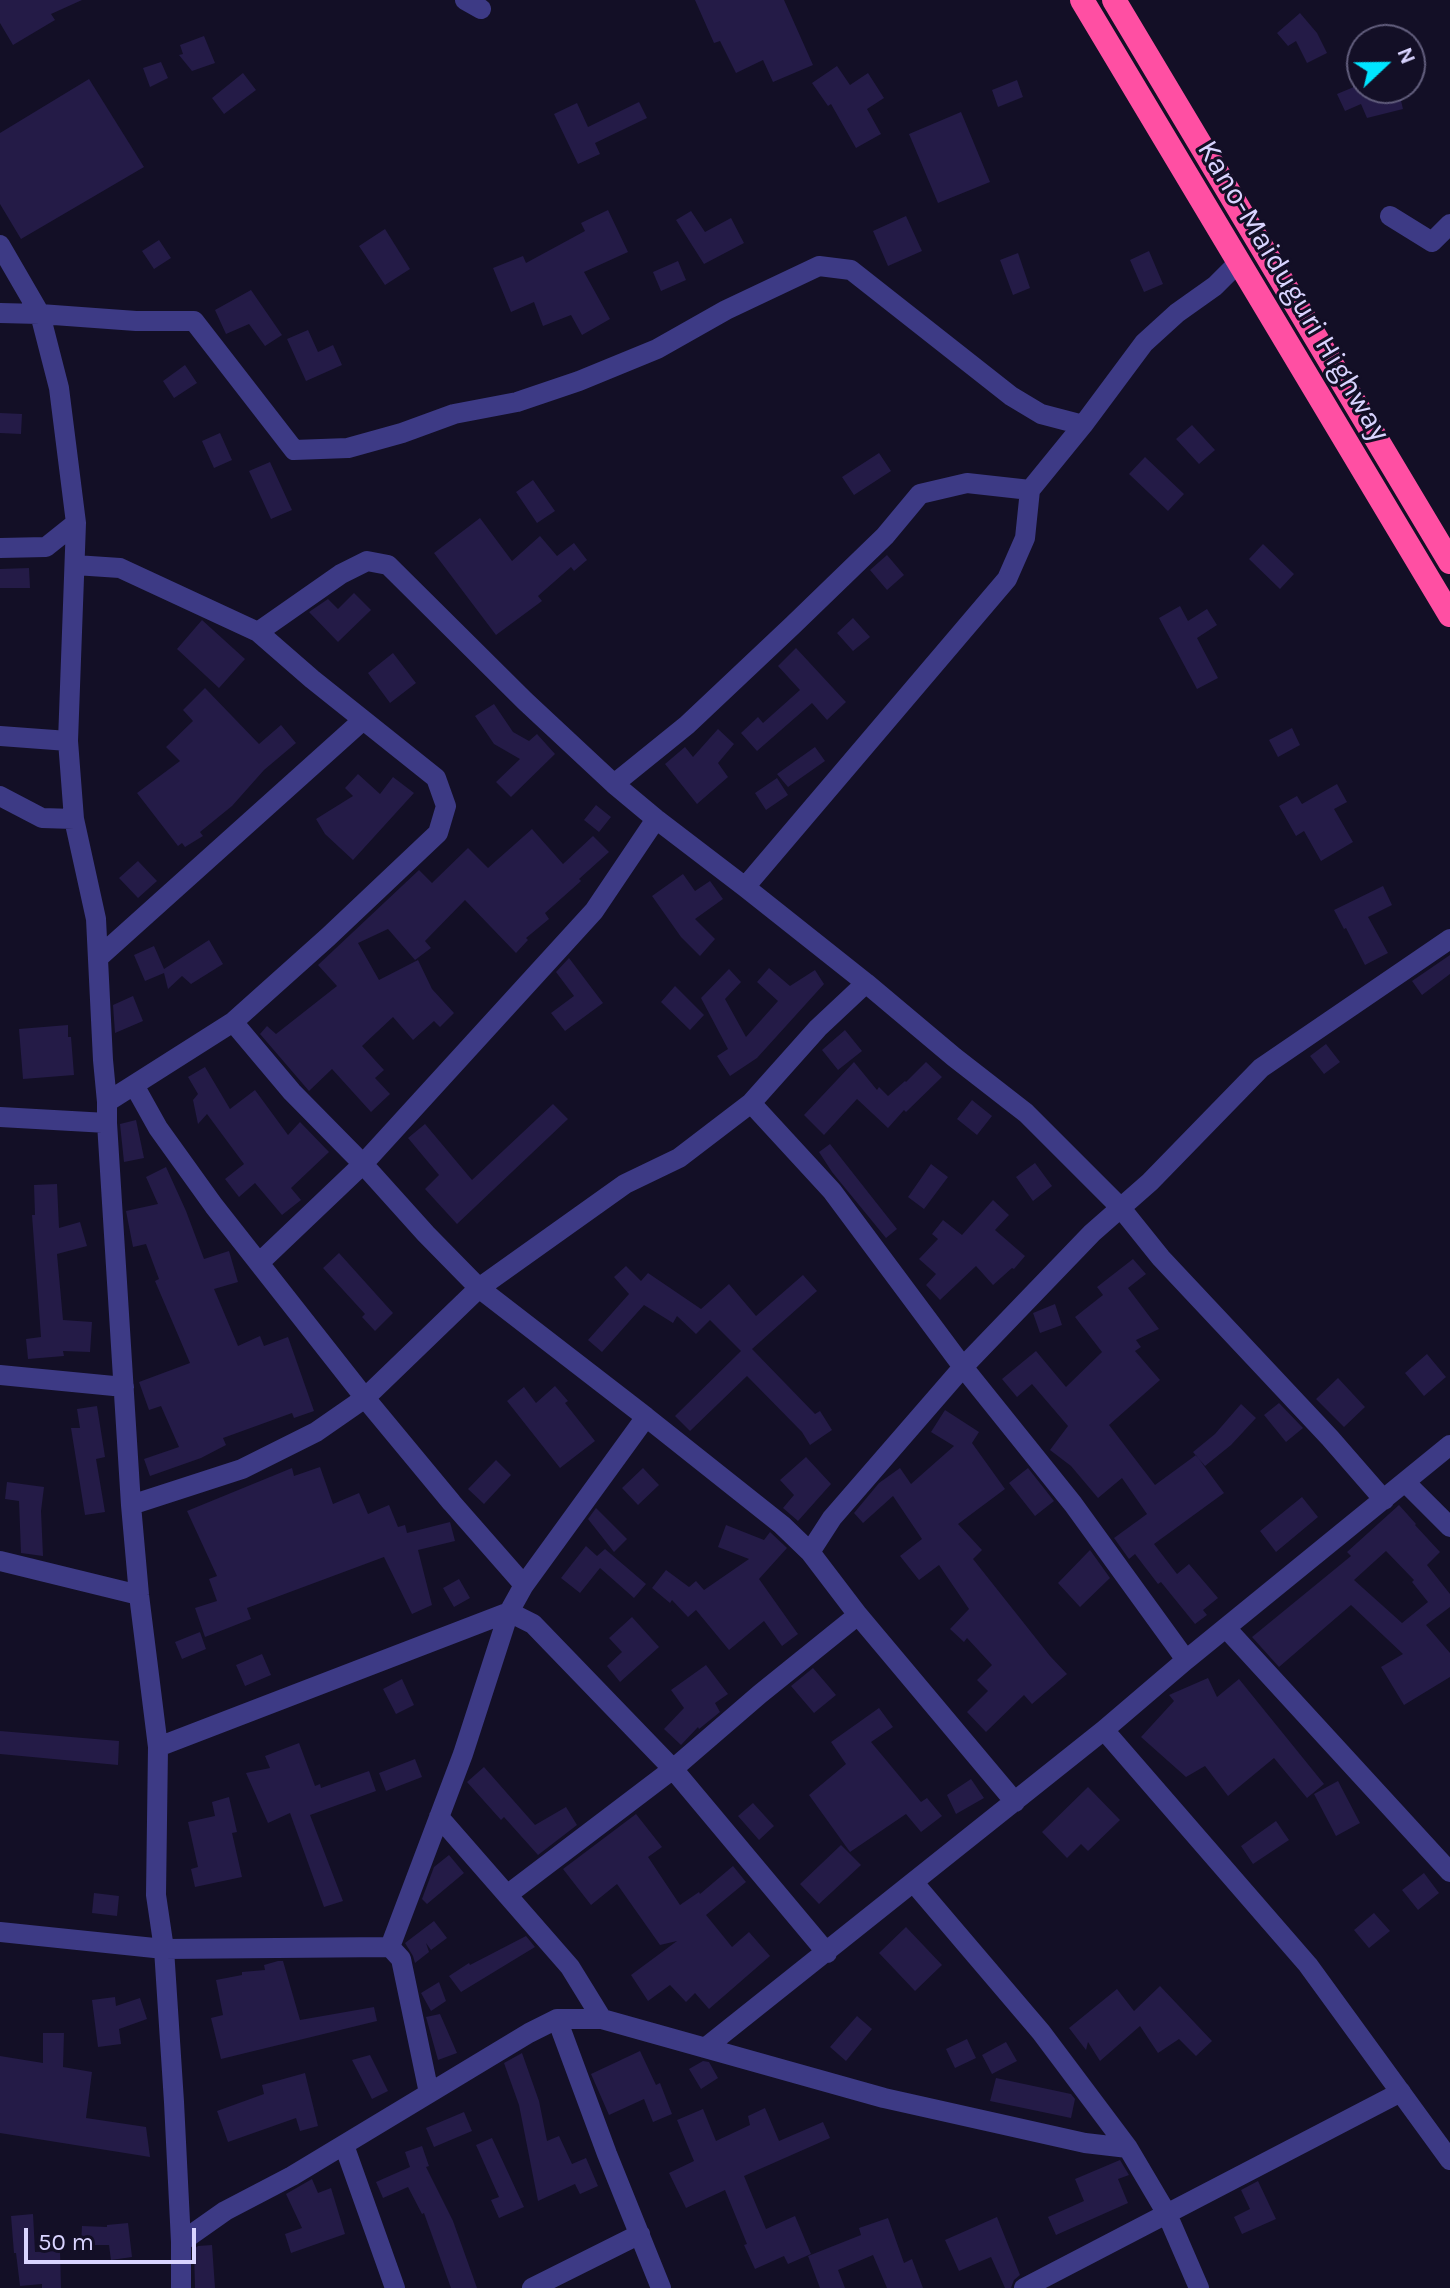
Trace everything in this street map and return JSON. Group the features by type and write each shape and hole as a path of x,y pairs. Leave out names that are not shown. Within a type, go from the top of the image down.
{"highway":[{"name":"Kano-Maiduguri Highway","path":"1082,0 1450,615"},
{"name":"Kano-Maiduguri Highway","path":"1114,0 1450,562"}],"street":[{"path":"1390,216 1432,242 1450,224"},
{"path":"0,245 40,314 59,388 76,523 68,741 74,819 96,919 131,1505 158,1747 156,1895 164,1949 181,2288"},
{"path":"745,887 1007,579 1025,538 1030,490 1144,343 1177,313 1215,286 1239,262"},
{"path":"0,313 194,321 294,450 348,448 454,414 517,402 579,381 657,349 790,278 819,266 830,267 851,270 1011,396 1041,414 1083,425"},
{"path":"614,784 687,725 793,625 885,536 920,494 967,483 1030,490"},
{"path":"0,548 46,547 76,523"},
{"path":"258,632 341,574 367,561 388,565 614,784 1026,1113 1120,1207 1161,1258 1384,1500"},
{"path":"75,565 120,568 258,632 436,778 446,806 438,833 233,1022 107,1102"},
{"path":"98,958 363,720"},
{"path":"0,736 68,741"},
{"path":"0,796 42,818 74,819"},
{"path":"259,1263 363,1164 594,911 656,819"},
{"path":"810,1552 832,1518 963,1367 1261,1068 1450,939"},
{"path":"131,1505 242,1469 316,1432 365,1398 479,1288 625,1184 679,1158 751,1103 818,1028 866,983"},
{"path":"233,1022 292,1092 479,1288 782,1525 810,1552 858,1615 1015,1802"},
{"path":"134,1085 158,1128 214,1206 365,1398 524,1585"},
{"path":"751,1103 832,1191 963,1367 1073,1504 1186,1660"},
{"path":"0,1117 107,1123"},
{"path":"0,1375 124,1387"},
{"path":"390,1947 463,1754 509,1612 524,1585 646,1417"},
{"path":"705,2048 1104,1730 1450,1445"},
{"path":"1405,1482 1450,1527"},
{"path":"0,1561 139,1595"},
{"path":"158,1747 509,1612 533,1624 673,1769 827,1953"},
{"path":"507,1895 673,1769 858,1615"},
{"path":"1226,1628 1450,1872"},
{"path":"1104,1730 1308,1965 1450,2160"},
{"path":"439,1817 570,1967 602,2019"},
{"path":"914,1883 1041,2032 1128,2148 1167,2214 1199,2288"},
{"path":"0,1932 164,1949 390,1947 401,1959 429,2093"},
{"path":"181,2242 225,2211 344,2145 557,2019 602,2019 884,2098 1085,2143 1128,2148"},
{"path":"557,2019 661,2288"},
{"path":"1024,2288 1401,2092"},
{"path":"344,2145 395,2288"},
{"path":"532,2288 640,2234"}],"building":[{"path":"0,0 82,0 51,14 55,20 13,45 0,23"},
{"path":"695,0 784,0 813,65 773,82 763,60 736,73 720,41 714,43"},
{"path":"1300,13 1317,33 1327,53 1307,63 1296,41 1288,46 1277,33"},
{"path":"204,36 215,63 192,71 179,55 183,54 180,45"},
{"path":"161,62 168,78 150,87 143,68"},
{"path":"837,66 850,85 868,73 884,98 867,109 881,134 856,148 831,104 828,106 812,83"},
{"path":"243,73 256,90 224,114 212,98"},
{"path":"89,79 144,167 21,239 0,204 0,133"},
{"path":"1017,80 1023,97 998,107 992,90"},
{"path":"1346,90 1346,104 1361,104 1345,111 1337,94"},
{"path":"639,102 647,118 595,143 600,154 578,164 554,114 577,103 588,127"},
{"path":"1361,104 1402,104 1403,109 1367,118"},
{"path":"961,112 990,182 938,203 909,134"},
{"path":"608,210 628,252 584,272 610,319 582,335 571,315 543,326 534,302 511,312 493,268 523,256 526,263 585,231 581,223"},
{"path":"691,211 705,232 731,218 744,243 704,264 676,220"},
{"path":"906,216 922,251 888,266 873,231"},
{"path":"385,229 410,269 385,285 359,246"},
{"path":"159,240 171,258 154,269 142,251"},
{"path":"1149,251 1163,284 1144,292 1130,260"},
{"path":"1018,253 1030,288 1013,295 1000,260"},
{"path":"678,261 686,280 661,291 653,272"},
{"path":"251,290 282,335 265,346 249,324 226,334 215,310"},
{"path":"308,330 318,352 333,345 342,365 306,381 287,339"},
{"path":"185,365 197,383 174,398 163,381"},
{"path":"0,413 22,414 21,434 0,433"},
{"path":"1192,425 1215,450 1199,464 1176,439"},
{"path":"220,433 232,460 214,468 202,441"},
{"path":"879,453 891,471 854,495 842,477"},
{"path":"1145,457 1184,494 1168,511 1129,474"},
{"path":"270,462 292,510 271,519 249,471"},
{"path":"533,480 555,511 537,523 516,492"},
{"path":"480,518 512,561 540,536 557,556 574,543 587,560 574,571 571,567 538,596 542,601 496,635 434,553"},
{"path":"1263,544 1294,574 1280,589 1249,559"},
{"path":"887,555 904,575 887,590 870,570"},
{"path":"29,568 30,588 0,588 0,569"},
{"path":"354,593 371,610 338,642 309,612 328,599 338,609"},
{"path":"1180,606 1188,621 1207,609 1217,625 1197,638 1218,678 1197,689 1159,618"},
{"path":"853,618 870,637 853,651 837,633"},
{"path":"202,620 245,659 219,688 177,649"},
{"path":"796,648 846,702 827,720 812,703 757,751 741,733 758,717 763,723 800,690 778,666"},
{"path":"393,653 416,683 390,703 368,673"},
{"path":"205,688 259,744 281,725 296,743 264,770 232,806 200,832 203,836 185,847 182,843 178,846 137,793 180,761 166,747 193,721 183,710"},
{"path":"494,704 513,732 529,741 537,734 555,754 511,797 496,782 520,759 494,744 475,716"},
{"path":"1292,728 1300,745 1278,757 1269,740"},
{"path":"718,729 734,744 718,763 728,777 697,804 665,764 685,747 693,757"},
{"path":"815,747 825,761 788,787 777,774"},
{"path":"358,774 380,794 393,777 414,793 353,860 325,834 316,819 353,796 345,788"},
{"path":"777,778 788,795 766,810 755,793"},
{"path":"1337,784 1347,802 1334,809 1353,842 1321,861 1304,831 1296,836 1279,806 1297,796 1302,804"},
{"path":"596,805 611,817 599,832 584,820"},
{"path":"532,829 563,864 593,836 609,852 545,913 549,919 526,938 528,940 516,953 465,900 425,941 431,948 415,960 388,929 358,943 379,980 418,960 432,989 454,1013 440,1027 434,1021 413,1040 393,1017 362,1046 384,1070 375,1078 390,1094 371,1112 332,1069 309,1091 260,1034 267,1026 276,1034 337,986 318,965 419,870 432,883 468,848 488,868"},
{"path":"138,861 157,881 138,898 119,878"},
{"path":"683,874 695,891 710,881 723,899 695,919 715,939 700,956 681,937 652,896"},
{"path":"1383,886 1392,905 1368,917 1388,953 1365,965 1334,910"},
{"path":"209,940 223,964 191,984 182,976 168,989 164,973 145,981 134,955 154,946 164,969"},
{"path":"1450,955 1450,974 1422,995 1412,981"},
{"path":"569,958 603,1003 565,1031 551,1013 574,996 556,972"},
{"path":"769,968 790,986 815,970 824,984 757,1058 730,1076 717,1056 728,1049 701,998 729,969 741,982 725,999 746,1037 778,1001 757,982"},
{"path":"675,986 704,1015 690,1030 661,1002"},
{"path":"133,996 143,1021 115,1033 113,1005"},
{"path":"68,1025 74,1075 23,1079 19,1029"},
{"path":"845,1030 862,1051 838,1070 822,1050"},
{"path":"1326,1044 1340,1062 1324,1074 1310,1056"},
{"path":"854,1062 877,1090 879,1087 888,1096 926,1062 942,1077 888,1128 857,1099 824,1135 804,1115"},
{"path":"205,1067 230,1109 255,1090 288,1135 300,1122 329,1152 291,1188 301,1200 282,1215 255,1183 239,1197 225,1179 244,1164 207,1114 198,1124 193,1100 198,1094 188,1077"},
{"path":"972,1100 992,1116 977,1135 957,1119"},
{"path":"553,1104 568,1119 457,1224 425,1189 439,1175 408,1138 425,1124 472,1180"},
{"path":"136,1120 144,1158 124,1162 120,1124"},
{"path":"830,1144 897,1229 886,1238 819,1152"},
{"path":"1035,1163 1052,1186 1033,1201 1016,1177"},
{"path":"931,1164 948,1177 924,1209 908,1197"},
{"path":"166,1167 204,1259 229,1251 238,1282 214,1289 238,1346 260,1336 264,1346 288,1337 314,1411 294,1418 292,1413 223,1438 226,1445 201,1458 150,1476 144,1459 179,1447 161,1406 149,1410 139,1382 190,1363 155,1281 159,1279 146,1244 133,1247 126,1211 158,1204 146,1177"},
{"path":"57,1184 59,1228 80,1222 87,1246 57,1254 63,1320 92,1322 90,1352 63,1351 64,1356 28,1359 26,1339 41,1337 32,1215 35,1215 34,1185"},
{"path":"993,1200 1009,1215 995,1230 1025,1256 993,1285 976,1266 940,1300 926,1285 936,1274 919,1259 938,1239 932,1234 943,1220 962,1235"},
{"path":"339,1253 393,1313 375,1331 362,1317 365,1314 323,1268"},
{"path":"1133,1259 1146,1274 1128,1288 1159,1329 1136,1340 1141,1347 1135,1351 1160,1380 1109,1425 1155,1485 1196,1455 1224,1493 1154,1544 1177,1574 1189,1564 1218,1598 1203,1610 1207,1615 1195,1624 1135,1554 1129,1559 1114,1538 1147,1514 1122,1478 1098,1498 1071,1466 1050,1450 1068,1426 1032,1384 1017,1397 1002,1379 1036,1351 1066,1387 1102,1352 1075,1317 1103,1295 1097,1287"},
{"path":"626,1266 641,1281 648,1273 701,1309 729,1284 756,1316 803,1275 817,1291 752,1349 815,1414 820,1411 832,1430 810,1445 802,1432 747,1376 690,1431 675,1416 741,1351 710,1320 696,1334 677,1316 673,1323 644,1305 602,1352 588,1340 629,1294 614,1277"},
{"path":"1055,1304 1062,1325 1040,1333 1033,1313"},
{"path":"1427,1354 1446,1377 1424,1396 1405,1373"},
{"path":"1338,1378 1365,1407 1344,1427 1316,1399"},
{"path":"555,1386 595,1441 560,1468 507,1401 524,1387 536,1403"},
{"path":"1279,1403 1303,1428 1286,1442 1264,1415"},
{"path":"1241,1404 1256,1418 1231,1445 1205,1466 1193,1452 1215,1434"},
{"path":"97,1406 105,1457 96,1459 105,1512 85,1515 71,1428 80,1428 77,1409"},
{"path":"945,1410 979,1432 972,1443 1005,1489 958,1524 982,1550 973,1559 1067,1674 1032,1704 1024,1695 986,1732 967,1712 988,1691 977,1680 992,1665 967,1638 964,1642 950,1629 969,1609 939,1565 919,1580 900,1556 922,1539 893,1496 863,1523 854,1513 879,1483 900,1468 911,1484 954,1446 931,1432"},
{"path":"806,1457 831,1484 798,1521 783,1508 794,1495 780,1480"},
{"path":"496,1460 511,1475 484,1504 468,1489"},
{"path":"320,1467 333,1504 359,1493 368,1514 389,1505 398,1527 405,1525 407,1533 450,1522 455,1541 418,1550 432,1605 412,1614 384,1557 247,1608 251,1619 205,1637 195,1608 217,1601 209,1579 217,1576 187,1511 292,1468 294,1476"},
{"path":"643,1468 659,1485 638,1505 622,1488"},
{"path":"1028,1468 1054,1501 1035,1516 1009,1483"},
{"path":"7,1482 44,1487 41,1511 43,1556 21,1553 19,1501 5,1499"},
{"path":"1302,1497 1318,1517 1276,1552 1260,1531"},
{"path":"1399,1505 1440,1552 1427,1565 1450,1594 1450,1607 1426,1625 1450,1653 1450,1677 1404,1705 1381,1667 1403,1654 1351,1605 1279,1667 1252,1637 1351,1556 1347,1552","holes":["1386,1551 1414,1580 1412,1582 1428,1602 1402,1623 1354,1580"]},
{"path":"596,1508 627,1539 614,1552 588,1519"},
{"path":"726,1525 764,1540 770,1532 787,1548 759,1579 798,1634 782,1646 764,1621 729,1650 696,1610 688,1617 672,1600 670,1603 652,1588 666,1570 689,1587 696,1581 704,1590 749,1559 718,1547"},
{"path":"586,1546 597,1556 605,1549 646,1584 634,1598 600,1568 580,1593 561,1578"},
{"path":"1090,1550 1110,1578 1080,1607 1058,1583"},
{"path":"459,1579 470,1598 454,1607 443,1588"},
{"path":"632,1617 659,1647 620,1682 607,1666 622,1652 609,1638"},
{"path":"200,1632 206,1649 182,1659 175,1642"},
{"path":"262,1654 271,1675 245,1686 236,1665"},
{"path":"706,1665 728,1694 715,1703 720,1712 698,1727 681,1745 664,1729 684,1708 671,1690"},
{"path":"813,1668 836,1695 814,1713 791,1686"},
{"path":"1208,1678 1217,1697 1239,1679 1324,1784 1307,1798 1274,1758 1228,1796 1205,1766 1186,1777 1141,1737 1174,1701 1169,1695"},
{"path":"402,1679 414,1705 396,1714 383,1689"},
{"path":"879,1708 893,1727 871,1742 921,1802 927,1798 942,1816 921,1832 906,1814 850,1852 809,1795 846,1764 831,1742"},
{"path":"0,1731 119,1741 118,1765 0,1754"},
{"path":"299,1743 315,1786 320,1784 321,1788 369,1771 376,1791 310,1815 343,1901 324,1907 290,1813 268,1823 246,1773 270,1768 265,1756"},
{"path":"415,1759 422,1777 386,1791 379,1773"},
{"path":"484,1767 535,1825 566,1807 577,1825 538,1855 467,1782"},
{"path":"971,1779 984,1798 956,1814 947,1795"},
{"path":"1338,1781 1360,1823 1336,1836 1314,1794"},
{"path":"1088,1787 1120,1820 1088,1851 1081,1844 1067,1858 1042,1832"},
{"path":"229,1797 237,1832 232,1833 242,1877 195,1887 191,1869 198,1867 188,1822 215,1816 212,1802"},
{"path":"753,1803 774,1826 759,1840 738,1816"},
{"path":"636,1814 662,1847 648,1857 680,1905 700,1894 733,1866 746,1882 706,1915 732,1947 749,1932 770,1956 709,2009 695,1993 686,2002 670,1985 648,2001 631,1975 677,1941 660,1945 617,1884 591,1905 563,1869"},
{"path":"1276,1821 1289,1840 1253,1864 1241,1846"},
{"path":"841,1845 861,1865 819,1904 800,1884"},
{"path":"449,1855 464,1873 427,1904 422,1899 434,1867"},
{"path":"1424,1873 1439,1893 1418,1910 1402,1890"},
{"path":"94,1893 119,1896 117,1916 92,1913"},
{"path":"1374,1913 1390,1931 1369,1948 1354,1930"},
{"path":"434,1921 447,1938 431,1950 426,1943 429,1952 415,1963 405,1943"},
{"path":"906,1927 942,1965 915,1991 879,1953"},
{"path":"526,1936 535,1947 461,1992 449,1976 469,1963"},
{"path":"283,1961 300,2020 374,2007 377,2021 221,2059 211,2018 223,2015 216,1980 242,1975 242,1972 265,1970 264,1965"},
{"path":"439,1982 446,2001 431,2011 421,1993"},
{"path":"1160,1986 1212,2041 1196,2056 1179,2039 1158,2053 1140,2026 1100,2061 1088,2042 1086,2050 1069,2028 1117,1989 1134,2011"},
{"path":"115,1997 116,2006 140,1998 147,2019 119,2029 121,2044 98,2047 92,2000"},
{"path":"440,2014 457,2053 438,2060 426,2017"},
{"path":"857,2016 872,2029 846,2061 830,2047"},
{"path":"43,2033 64,2033 63,2067 92,2072 86,2118 146,2127 150,2157 0,2133 0,2056 43,2063"},
{"path":"967,2039 976,2058 955,2068 946,2049"},
{"path":"1006,2042 1017,2061 992,2074 982,2055"},
{"path":"640,2051 656,2085 660,2083 672,2114 653,2122 644,2099 609,2115 591,2074"},
{"path":"522,2053 539,2101 547,2141 559,2136 572,2164 586,2158 598,2186 580,2194 575,2184 538,2201 519,2105 504,2063"},
{"path":"370,2055 388,2091 372,2099 352,2060"},
{"path":"703,2061 709,2062 718,2078 701,2089 689,2069"},
{"path":"305,2073 318,2126 300,2131 296,2118 228,2142 217,2111 264,2094 262,2085"},
{"path":"996,2078 1071,2094 1075,2099 1071,2118 990,2101"},
{"path":"765,2108 779,2141 823,2122 830,2138 744,2176 766,2229 795,2216 811,2254 788,2264 784,2256 755,2269 725,2190 686,2208 669,2173 694,2161 677,2120 703,2109 716,2141 750,2125 748,2116"},
{"path":"464,2112 472,2131 434,2147 426,2128"},
{"path":"492,2138 524,2207 499,2218 491,2200 499,2197 476,2145"},
{"path":"422,2146 429,2166 426,2167 453,2221 477,2288 451,2288 424,2213 408,2187 383,2198 376,2182 410,2167 405,2152"},
{"path":"1120,2160 1129,2175 1118,2179 1128,2203 1056,2235 1048,2217 1084,2201 1075,2179"},
{"path":"312,2179 318,2193 331,2188 345,2234 291,2253 285,2234 302,2228 286,2194"},
{"path":"1258,2181 1276,2219 1242,2234 1234,2217 1250,2209 1241,2190"},
{"path":"33,2214 35,2252 60,2251 61,2288 42,2288 42,2284 20,2286 11,2216"},
{"path":"997,2217 1020,2275 1011,2288 1005,2288 991,2257 959,2271 945,2240"},
{"path":"888,2218 904,2263 912,2259 923,2288 887,2288 873,2255 838,2270 845,2288 820,2288 808,2256 861,2235 859,2228"},
{"path":"128,2223 132,2257 111,2260 109,2245 81,2245 82,2226 107,2227"},
{"path":"212,2245 215,2288 195,2288 194,2249"}]}
